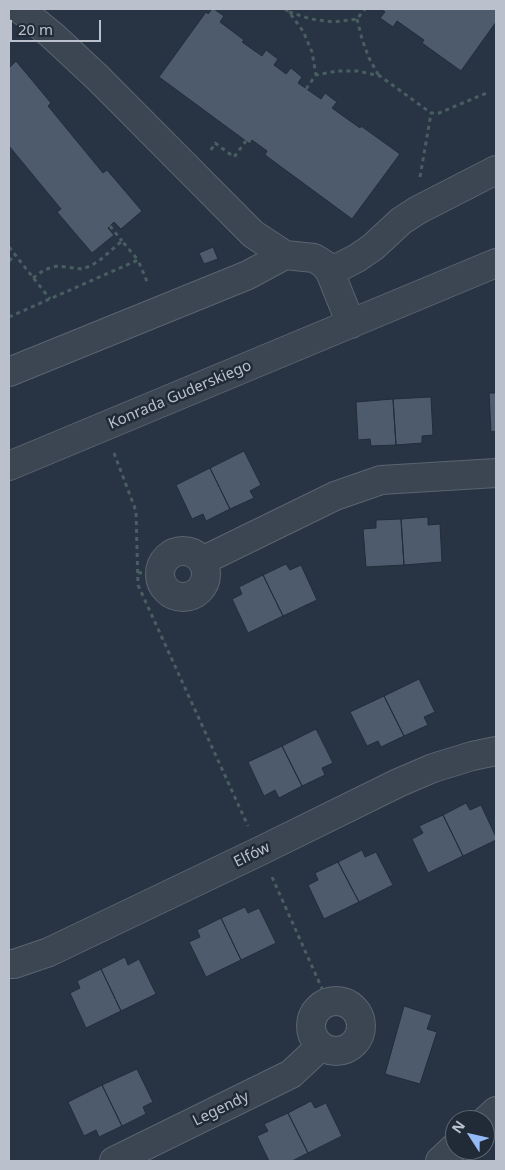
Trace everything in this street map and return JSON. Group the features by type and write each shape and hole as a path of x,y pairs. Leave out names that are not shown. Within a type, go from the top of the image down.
{"street":[{"path":"20,9 53,36 98,78 253,234 285,254 314,258 324,264 330,272 351,324"},
{"path":"330,272 373,247 401,221 418,210 496,170"},
{"path":"9,372 248,275 285,254"},
{"name":"Konrada Guderskiego","path":"9,466 496,263"},
{"path":"202,561 335,496 382,480 496,473"},
{"path":"182,551 196,555 202,561 206,574 201,588 189,596 182,596 174,595 168,591 161,579 149,572 163,563 167,557 182,551"},
{"name":"Elfów","path":"9,964 49,952 398,783 433,768 496,751"},
{"path":"336,1000 351,1005 360,1018 360,1034 356,1041 344,1050 328,1050 315,1040 312,1033 310,1026 315,1011 321,1005 328,1002 336,1000"},
{"name":"Legendy","path":"114,1161 291,1074 321,1046"}],"path":[{"path":"285,9 303,31 312,52 316,76"},
{"path":"289,12 311,19 334,22 357,19 365,9"},
{"path":"357,19 369,58 380,76 431,113 439,113 488,92"},
{"path":"306,89 316,76 337,71 358,71 380,76"},
{"path":"419,184 431,113"},
{"path":"213,146 216,143 234,157 246,141"},
{"path":"110,226 138,260 146,278"},
{"path":"33,278 44,270 53,267 82,269 90,266 99,261 122,241"},
{"path":"9,247 50,299"},
{"path":"9,261 15,255"},
{"path":"9,317 138,260"},
{"path":"114,453 136,511 149,572 138,585 240,809"},
{"path":"278,892 328,1002"}],"building":[{"path":"212,9 224,16 220,22 244,40 242,42 262,56 266,50 278,59 274,65 286,74 291,68 302,77 298,83 321,99 325,93 337,102 332,108 400,154 352,219 265,155 267,151 252,140 250,144 159,77 206,12 208,14"},
{"path":"381,9 496,9 496,22 461,71 422,43 424,40 397,21 393,27 380,18 385,12"},
{"path":"16,61 51,103 48,106 103,173 107,170 142,211 121,229 114,222 108,228 114,235 92,253 57,212 61,209 9,146 9,68"},
{"path":"213,247 218,259 204,264 199,253"},
{"path":"489,393 496,393 496,431 491,432"},
{"path":"431,397 433,435 422,436 422,443 396,445 393,399"},
{"path":"393,399 396,445 371,446 370,439 358,440 356,402"},
{"path":"244,451 261,485 250,491 254,498 230,509 210,468"},
{"path":"210,468 230,509 206,521 203,514 192,519 176,485"},
{"path":"428,517 428,525 440,524 442,562 404,565 401,519"},
{"path":"401,519 404,565 366,567 363,529 376,528 376,520"},
{"path":"286,564 290,570 301,565 317,600 283,616 263,575"},
{"path":"263,575 283,616 248,633 232,599 242,594 239,587"},
{"path":"419,679 435,712 424,717 428,725 404,736 384,696"},
{"path":"384,696 404,736 381,747 378,741 367,746 350,712"},
{"path":"316,729 333,763 322,768 325,775 302,786 282,746"},
{"path":"282,746 302,786 279,798 275,790 264,796 248,762"},
{"path":"466,803 470,810 481,805 496,840 463,856 443,815"},
{"path":"443,815 463,856 428,873 412,839 423,833 419,826"},
{"path":"362,850 365,857 376,852 393,885 359,902 338,862"},
{"path":"338,862 359,902 324,919 308,885 318,880 315,873"},
{"path":"245,907 248,913 259,908 276,943 241,960 221,918"},
{"path":"221,918 241,960 206,977 189,942 200,937 197,930"},
{"path":"125,957 128,965 139,959 156,994 121,1011 101,969"},
{"path":"101,969 121,1011 86,1028 70,993 80,988 77,981"},
{"path":"404,1006 432,1015 427,1029 437,1032 420,1084 385,1074"},
{"path":"137,1069 153,1102 143,1107 146,1114 122,1126 102,1085"},
{"path":"102,1085 122,1126 99,1137 96,1130 84,1136 68,1102"},
{"path":"311,1101 315,1108 326,1103 342,1136 308,1153 288,1113"},
{"path":"288,1113 308,1153 292,1161 269,1161 257,1136 268,1131 264,1124"}]}
